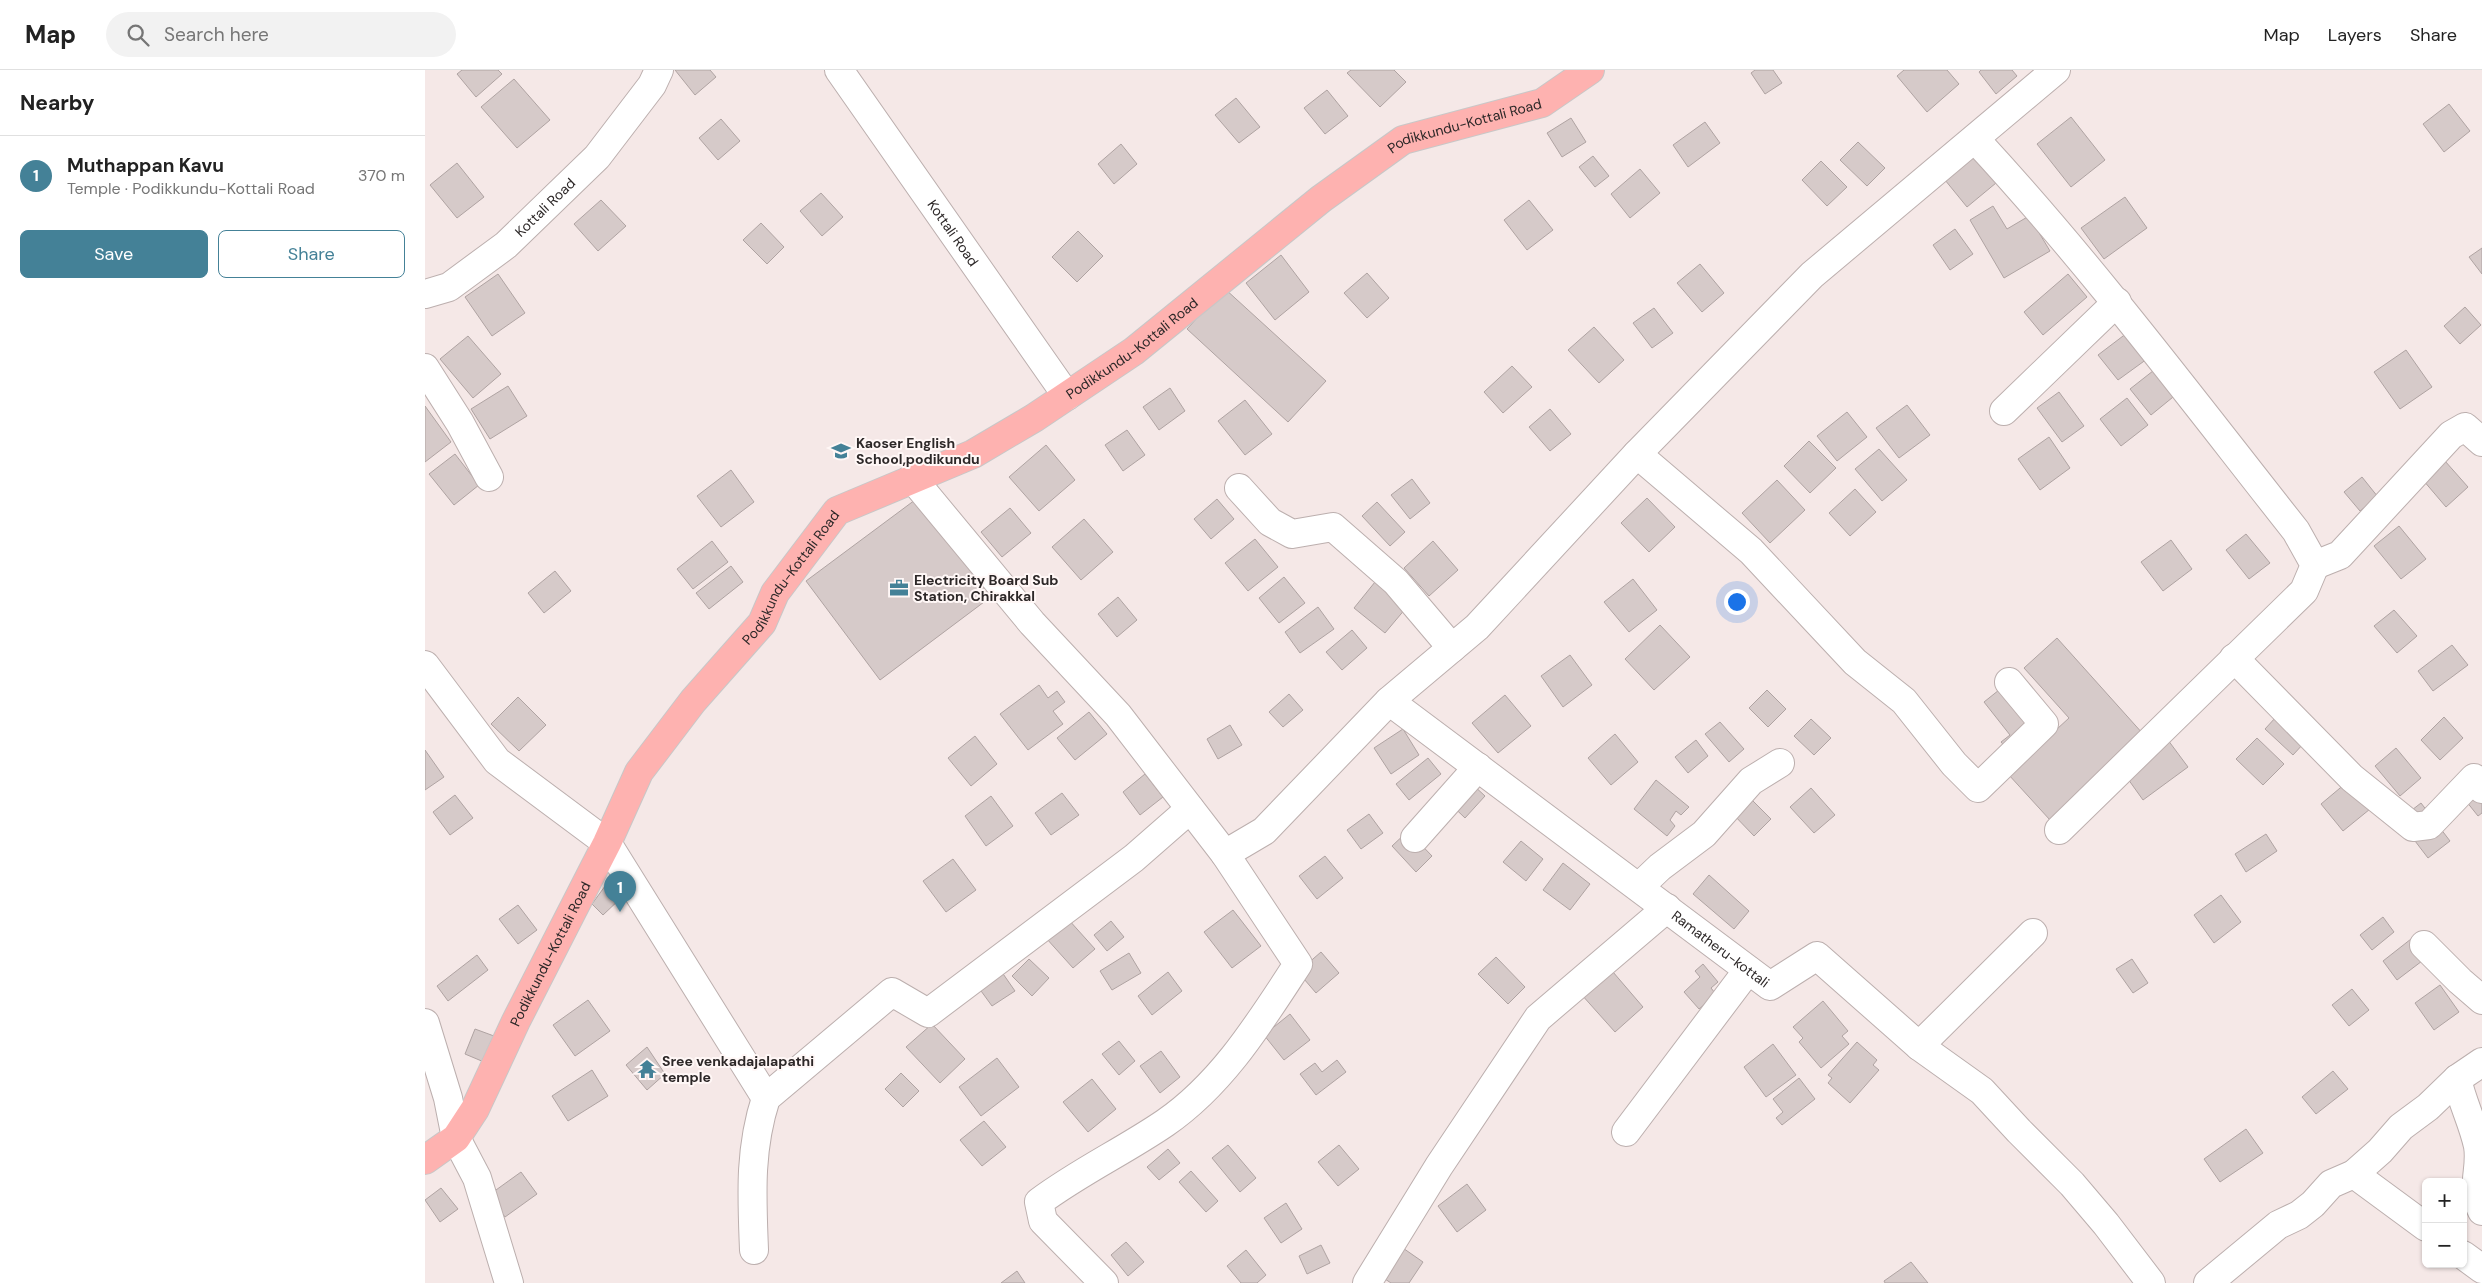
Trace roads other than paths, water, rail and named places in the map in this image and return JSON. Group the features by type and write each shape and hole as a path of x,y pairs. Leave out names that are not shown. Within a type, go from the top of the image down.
{"main road":[{"name":"Podikkundu-Kottali Road","path":"425,1160 456,1138 475,1109 516,1021 607,844 639,772 693,701 763,623 775,593 837,511 973,454 1067,396 1134,351 1321,199 1403,140 1542,103 1590,70"}],"street":[{"name":"Kottali Road","path":"425,294 449,287 506,244 597,157 652,85 659,70"},
{"name":"Kottali Road","path":"839,70 1067,396"},
{"path":"1225,854 1264,831 1389,701 1477,627 1637,454 1812,275 1975,139 2043,74"},
{"path":"1975,139 2024,191 2117,302 2296,531 2315,565"},
{"path":"2004,411 2117,302"},
{"path":"425,368 460,423 489,477"},
{"path":"2059,830 2304,592 2315,565 2340,556 2451,435 2465,427 2482,442"},
{"path":"1637,454 1751,551 1855,662 1904,701 1955,764 1978,788 2043,724 2009,682"},
{"path":"912,478 1032,623 1118,715 1225,854 1298,964 1261,1021 1222,1073 1165,1123 1098,1162 1039,1202 1043,1221 1104,1283"},
{"path":"1239,488 1270,522 1292,534 1333,527 1396,582 1452,648"},
{"path":"2235,658 2352,778 2413,828 2429,825 2474,778 2482,789"},
{"path":"425,665 497,760 607,844 766,1098"},
{"name":"Ramatheru-kottali","path":"1389,701 1770,986 1817,956 1919,1046"},
{"path":"1639,887 1660,867 1704,834 1751,781 1780,763"},
{"path":"1415,838 1478,768"},
{"path":"754,1250 751,1172 758,1122 766,1098 892,992 928,1013 1134,858 1190,810"},
{"path":"1367,1283 1439,1166 1538,1018 1667,908"},
{"path":"2033,933 1919,1046 1982,1091 2078,1191 2151,1283"},
{"path":"2424,946 2459,981 2482,1000"},
{"path":"1626,1132 1748,970"},
{"path":"425,1023 448,1098 456,1138 477,1178 509,1283"},
{"path":"2208,1283 2278,1225 2299,1215 2313,1204 2331,1184 2354,1174 2380,1151 2401,1127 2428,1107 2457,1079 2482,1062"},
{"path":"2457,1079 2462,1101 2479,1148 2475,1194 2482,1211"},
{"path":"2354,1174 2422,1224"},
{"path":"2467,1258 2482,1269"}],"place":[{"name":"Kaoser English School,podikundu","path":"841,451"},
{"name":"Electricity Board Sub Station, Chirakkal","path":"899,588"},
{"name":"Muthappan Kavu","path":"620,912"},
{"name":"Sree venkadajalapathi temple","path":"647,1069"}]}
